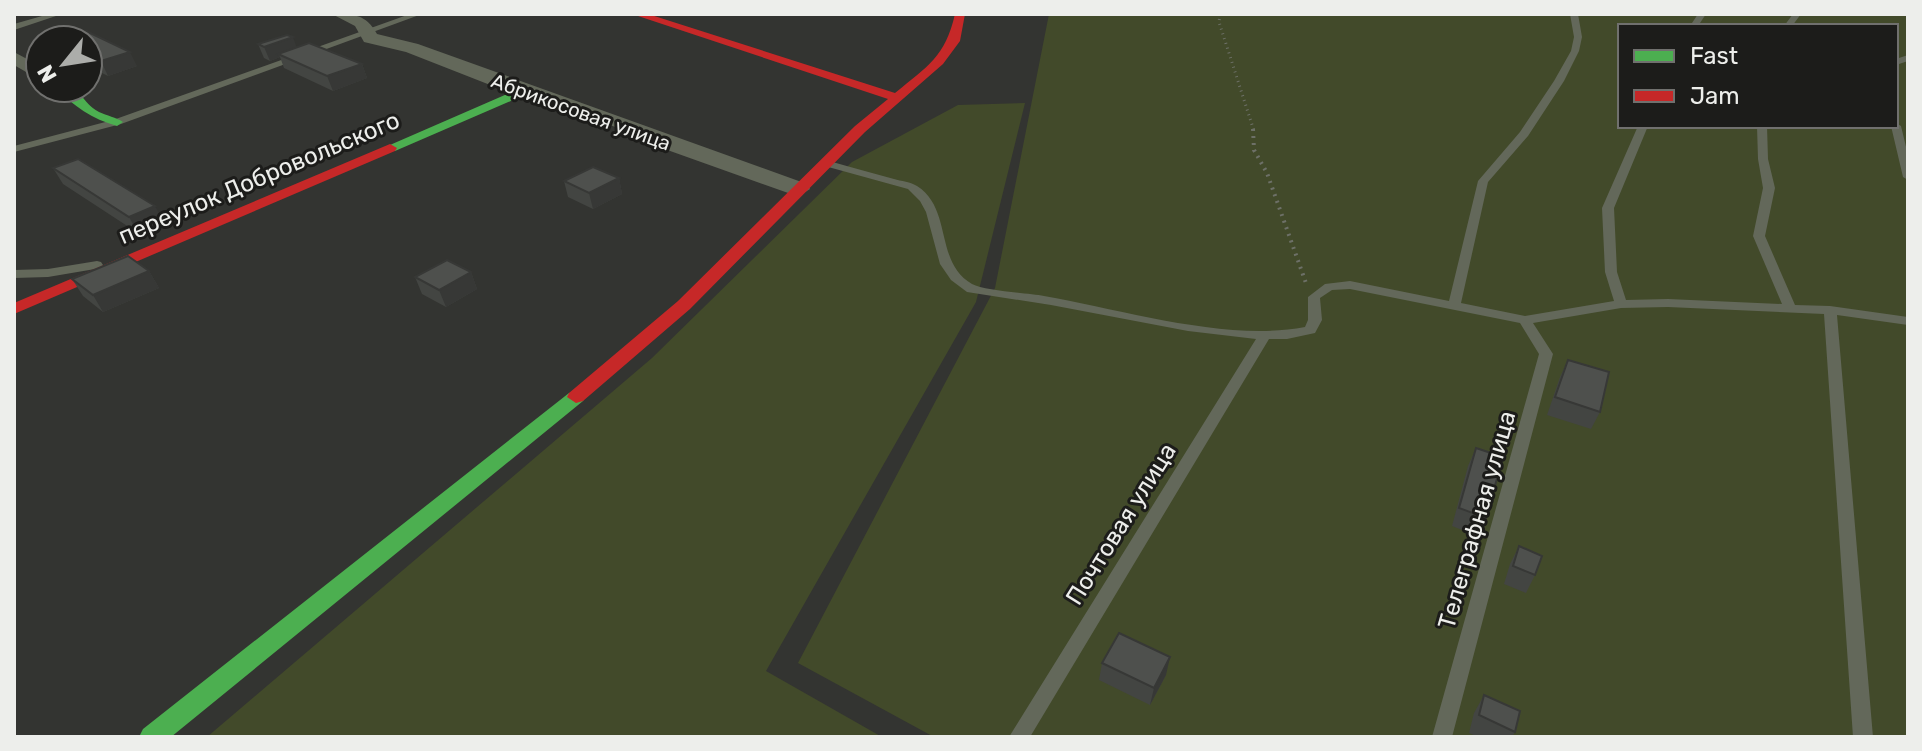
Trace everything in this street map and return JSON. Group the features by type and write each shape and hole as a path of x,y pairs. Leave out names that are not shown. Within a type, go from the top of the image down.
{"street":[{"name":"Абрикосовая улица","path":"340,14 362,23 370,38 412,48 523,91 555,99 642,130 666,143 799,189"},
{"path":"637,14 895,97"},
{"path":"152,737 475,481 660,325 748,244 825,163 895,97 928,75 949,54 960,14"},
{"name":"переулок Добровольского","path":"14,309 523,91"},
{"path":"85,104 92,114 117,122"}],"lane":[{"path":"14,27 58,14"},
{"path":"14,149 117,122 418,14"},
{"path":"1454,306 1483,181 1524,134 1559,81 1575,51 1578,37 1574,14"},
{"path":"1621,304 1611,272 1608,208 1642,128"},
{"path":"1762,128 1763,159 1769,188 1759,236 1790,308"},
{"path":"1896,128 1908,177"},
{"path":"825,163 912,187 920,193 928,200 934,216 944,265 954,279 971,289 1151,320 1265,335 1310,330 1315,320 1314,297 1329,287 1350,285 1525,320 1621,304 1830,310 1908,321"},
{"path":"14,274 48,273 131,259"},
{"path":"1830,310 1863,737"},
{"name":"Телеграфная улица","path":"1442,737 1546,354 1525,320"},
{"name":"Почтовая улица","path":"1019,737 1265,335"}],"path":[{"path":"1220,14 1219,22 1255,135 1254,150 1267,173 1303,279 1314,297"}],"green space":[{"path":"1049,14 1908,14 1908,737 934,737 798,663 995,288"},
{"path":"1025,103 976,302 766,671 882,737 207,737 652,358 852,162 958,105"}],"building":[{"path":"287,35 293,37 264,47 258,44"},
{"path":"104,40 130,52 104,60"},
{"path":"309,43 362,64 327,76 278,54"},
{"path":"78,159 155,206 129,217 53,168"},
{"path":"593,167 619,178 589,193 564,181"},
{"path":"128,256 149,271 93,295 72,279"},
{"path":"447,260 471,272 439,290 415,277"},
{"path":"1568,360 1609,372 1600,412 1555,397"},
{"path":"1476,448 1503,457 1486,518 1459,508"},
{"path":"1519,546 1542,556 1535,575 1513,566"},
{"path":"1119,633 1170,657 1154,688 1102,663"},
{"path":"1484,695 1520,711 1515,732 1479,715"}],"traffic: fast":[{"path":"390,148 523,91"},
{"path":"85,104 92,114 117,122"},
{"path":"152,737 576,397"}],"traffic: jam":[{"path":"637,14 895,97"},
{"path":"576,397 684,305 860,129 939,62 954,41 960,14"},
{"path":"14,309 390,148"}]}
